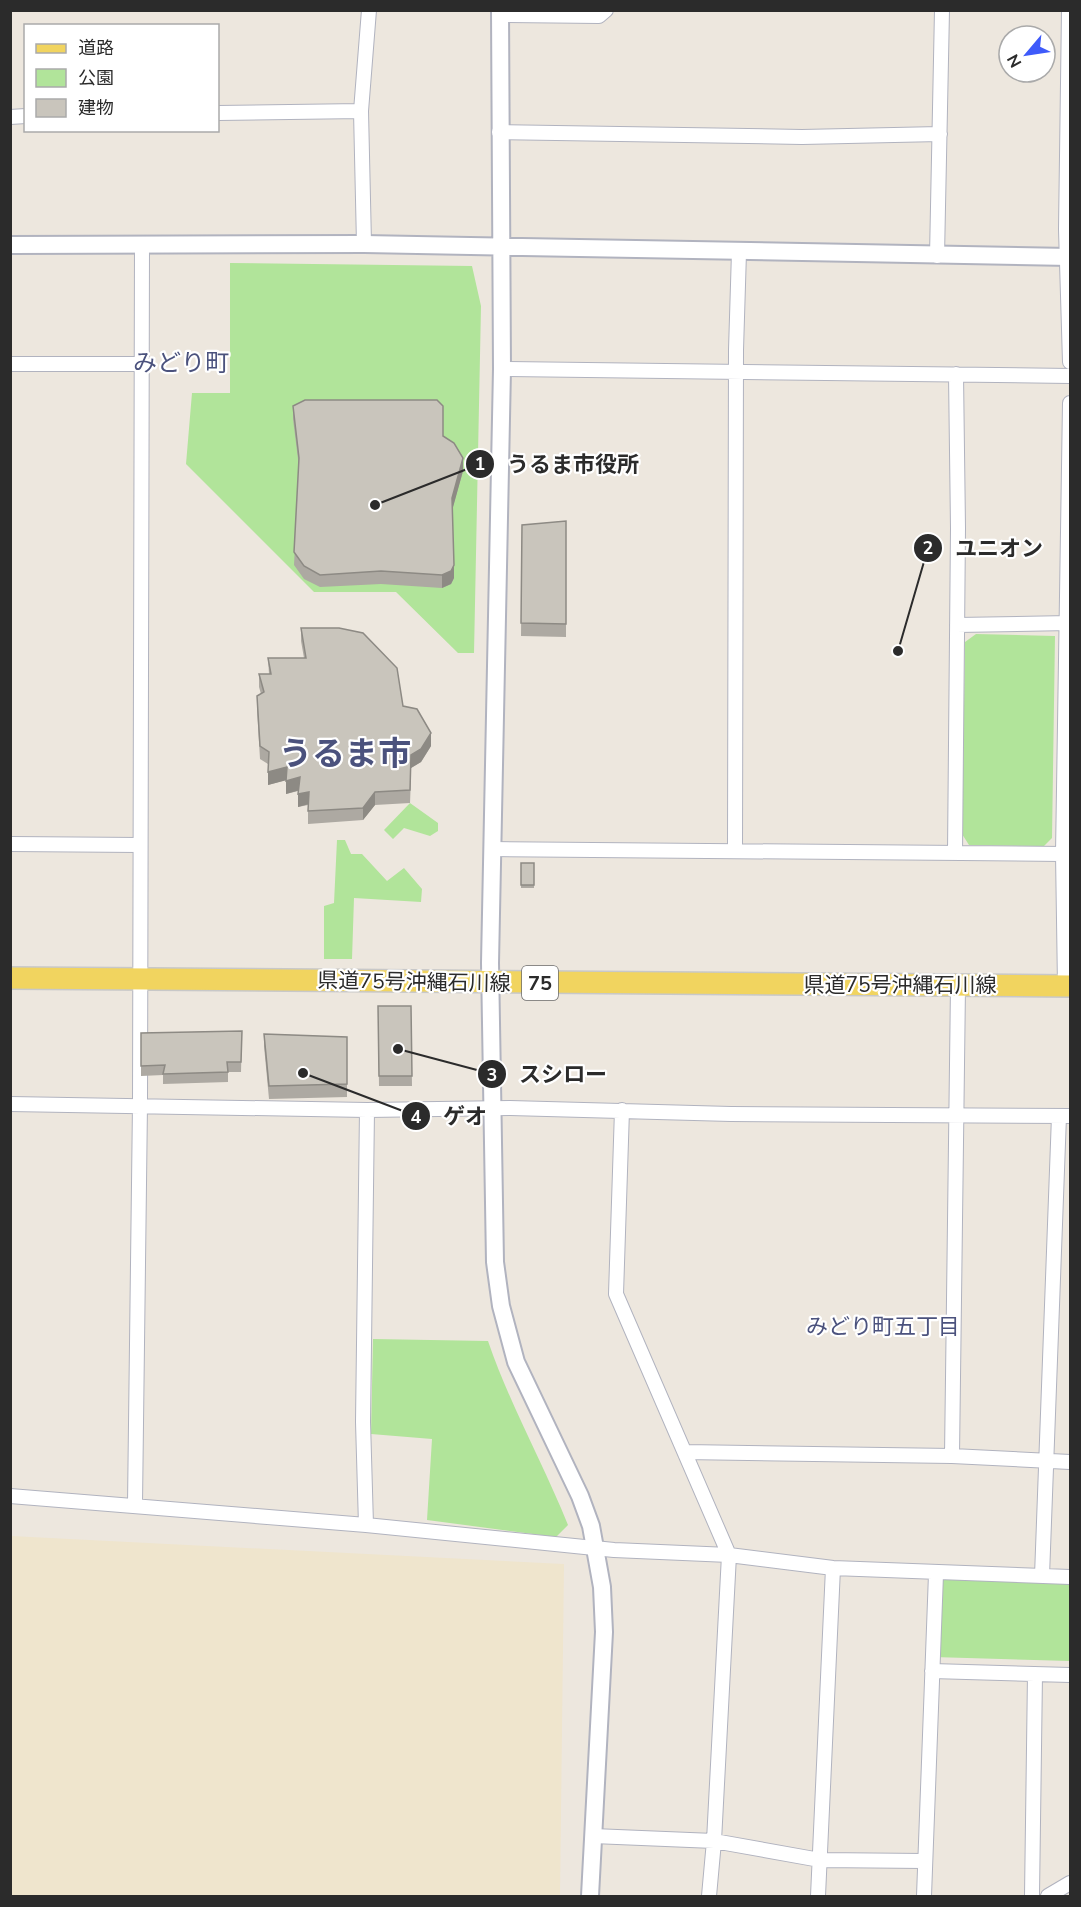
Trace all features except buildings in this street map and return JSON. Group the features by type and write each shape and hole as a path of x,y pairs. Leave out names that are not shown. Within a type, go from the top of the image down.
{"main road":[{"name":"県道75号沖縄石川線","path":"10,978 1068,986"}],"street":[{"path":"364,244 361,111 369,10"},
{"path":"590,1896 604,1632 602,1587 596,1548 580,1496 525,1385 507,1335 495,1262 490,983 502,369 500,13 599,16 606,10"},
{"path":"937,256 942,10"},
{"path":"1068,10 1071,362"},
{"path":"219,113 361,111"},
{"path":"499,132 802,137 940,134"},
{"path":"10,245 364,244 1069,257"},
{"path":"135,1504 140,1104 142,245"},
{"path":"735,850 736,370 739,252"},
{"path":"10,364 142,364"},
{"path":"502,369 736,370 1071,376"},
{"path":"955,853 956,375"},
{"path":"1068,986 1064,855 1071,403"},
{"path":"957,625 1068,623"},
{"path":"10,844 139,845"},
{"path":"492,849 1064,855"},
{"path":"952,1456 958,986"},
{"path":"10,1104 140,1104 367,1110 622,1110 731,1114 1065,1116 1045,1461 1042,1576"},
{"path":"366,1525 363,1422 367,1110"},
{"path":"622,1110 616,1294 729,1555 709,1896"},
{"path":"685,1452 952,1456 1071,1462"},
{"path":"10,1496 135,1504 596,1548 729,1555 833,1568 936,1574 1071,1577"},
{"path":"818,1896 833,1568"},
{"path":"924,1896 936,1574"},
{"path":"932,1671 1071,1675"},
{"path":"1032,1896 1035,1674"},
{"path":"593,1836 714,1841 820,1860 924,1861"},
{"path":"1048,1896 1071,1883"}],"shaded area":[{"path":"11,1536 564,1564 560,1896 11,1896"}],"green space":[{"path":"230,263 472,266 481,306 474,653 458,653 396,592 314,592 186,464 192,393 230,393"},
{"path":"976,634 1055,636 1052,838 1044,846 969,845 962,834 965,642"},
{"path":"410,803 438,823 438,831 430,836 404,828 393,839 384,830"},
{"path":"337,840 345,840 351,854 362,854 387,881 404,868 422,889 421,902 354,898 352,959 324,959 324,906 334,903"},
{"path":"373,1339 488,1341 506,1388 568,1525 556,1537 427,1520 432,1439 371,1434"},
{"path":"936,1574 1070,1577 1070,1661 933,1657"}],"place":[{"name":"うるま市役所","path":"375,505"},
{"name":"ユニオン","path":"898,651"},
{"name":"スシロー","path":"398,1049"},
{"name":"ゲオ","path":"303,1073"}],"district":[{"name":"みどり町","path":"181,363"},
{"name":"うるま市","path":"345,754"},
{"name":"みどり町五丁目","path":"883,1327"}]}
